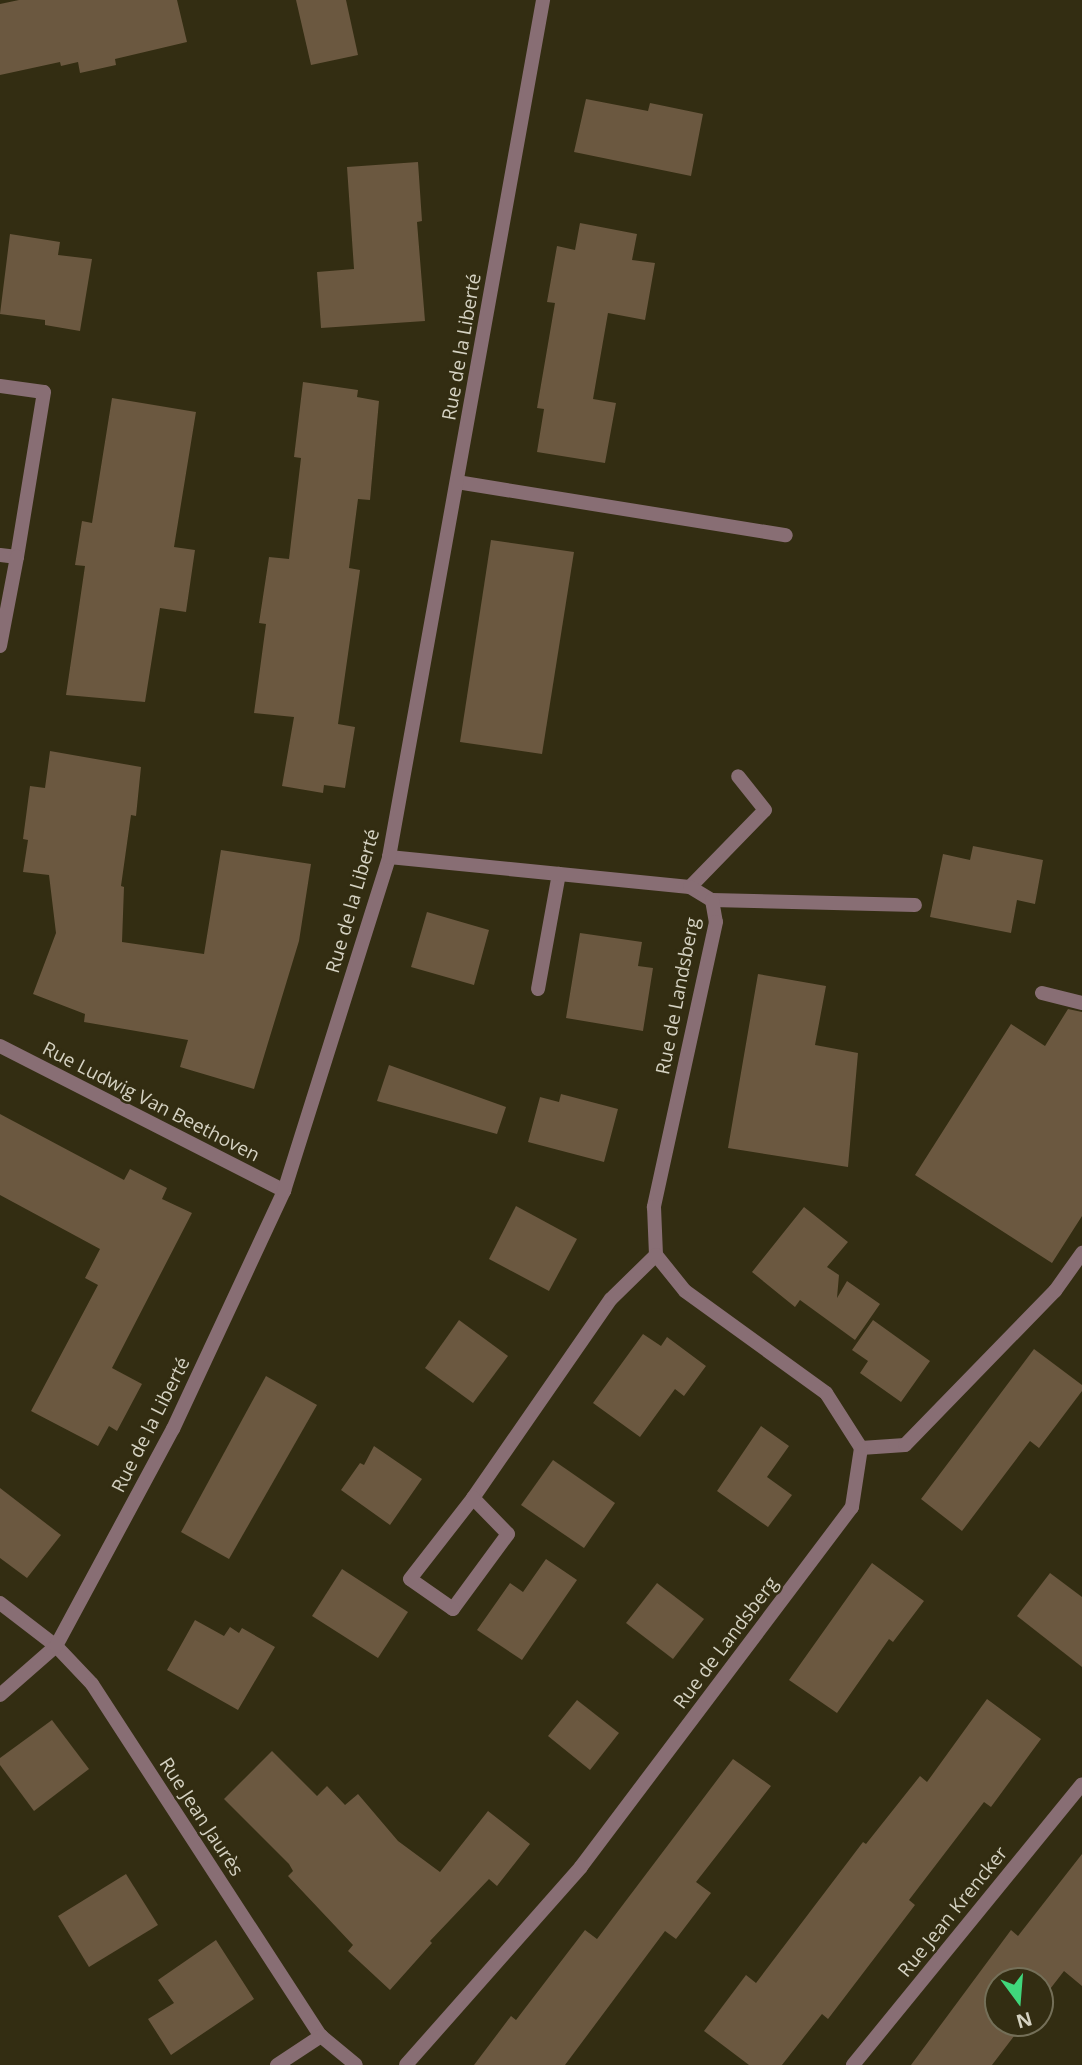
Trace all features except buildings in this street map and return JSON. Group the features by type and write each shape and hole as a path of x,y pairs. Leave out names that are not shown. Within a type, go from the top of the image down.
{"street":[{"name":"Rue de la Liberté","path":"0,1695 56,1646 173,1429 284,1191 389,857 544,0"},
{"path":"0,386 44,392 0,646"},
{"path":"457,482 786,535"},
{"path":"0,555 17,556"},
{"path":"691,887 765,810 738,776"},
{"name":"Rue de Landsberg","path":"389,857 691,887 712,900 716,922 654,1207 656,1255"},
{"path":"538,989 559,874"},
{"path":"712,900 915,905"},
{"path":"1042,993 1082,1003"},
{"name":"Rue Ludwig Van Beethoven","path":"0,1046 284,1191"},
{"path":"473,1498 508,1534 453,1609 410,1579 473,1498 611,1299 656,1255 685,1291 826,1393 861,1448 905,1445 1055,1292 1082,1253"},
{"name":"Rue de Landsberg","path":"406,2065 582,1867 852,1507 861,1448"},
{"name":"Rue Jean Jaurès","path":"0,1603 56,1646 92,1684 321,2036 356,2065"},
{"name":"Rue Jean Krencker","path":"853,2065 1082,1784"},
{"path":"277,2065 321,2036"}]}
